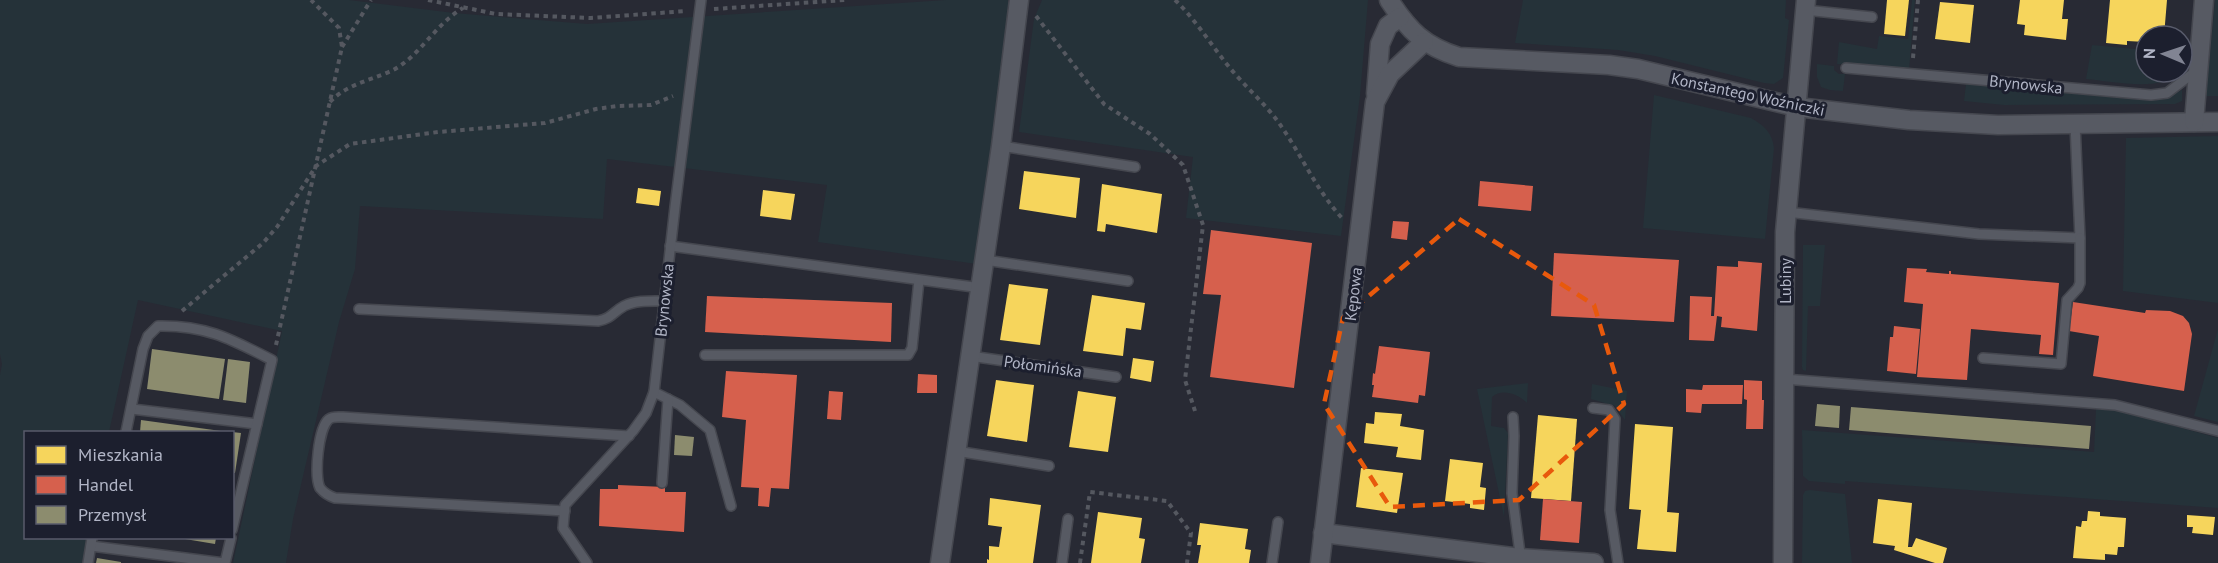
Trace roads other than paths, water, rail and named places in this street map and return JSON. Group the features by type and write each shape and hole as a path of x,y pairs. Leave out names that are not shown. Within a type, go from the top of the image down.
{"street":[{"name":"Konstantego Woźniczki","path":"1389,0 1398,8 1410,30 1424,42 1459,57 1609,65 1638,69 1797,107 1920,121 1998,125 2218,122"},
{"path":"2194,122 2204,0"},
{"path":"940,563 1001,146 1026,5"},
{"name":"Lubiny","path":"1783,563 1785,232 1806,5"},
{"path":"1375,102 1380,44 1398,8"},
{"name":"Kępowa","path":"1320,563 1375,102 1390,74 1424,42"},
{"path":"1323,533 1521,560 1594,563"}],"lane":[{"name":"Brynowska","path":"565,511 565,505 629,436 646,413 654,392 700,5"},
{"path":"1806,5 1872,17"},
{"name":"Brynowska","path":"1846,68 2151,95 2168,93 2198,70"},
{"path":"1983,358 2061,364 2067,300 2080,283 2075,124"},
{"path":"1001,146 1135,167"},
{"path":"1787,212 1979,234 2080,238"},
{"path":"670,246 981,288"},
{"path":"985,260 1128,281"},
{"path":"705,355 908,355 912,348 919,280"},
{"path":"359,309 598,321 608,319 626,305 664,301"},
{"path":"126,431 143,348 148,336 158,326 204,329 230,338 272,360 257,424 237,490 234,514"},
{"name":"Połomińska","path":"970,356 1116,377"},
{"path":"1784,379 2115,405 2218,431"},
{"path":"654,392 680,405 710,430 731,506"},
{"path":"662,483 668,399"},
{"path":"1593,408 1609,410 1615,418 1610,510 1618,563"},
{"path":"132,409 257,424"},
{"path":"587,563 563,528 565,511 335,498 322,491 316,476 321,432 329,420 334,417 629,436"},
{"path":"1513,417 1512,493 1521,560"},
{"path":"956,451 1048,466"},
{"path":"1062,563 1068,519"},
{"path":"1272,563 1278,522"},
{"path":"88,563 91,542 225,563 231,539"}]}
